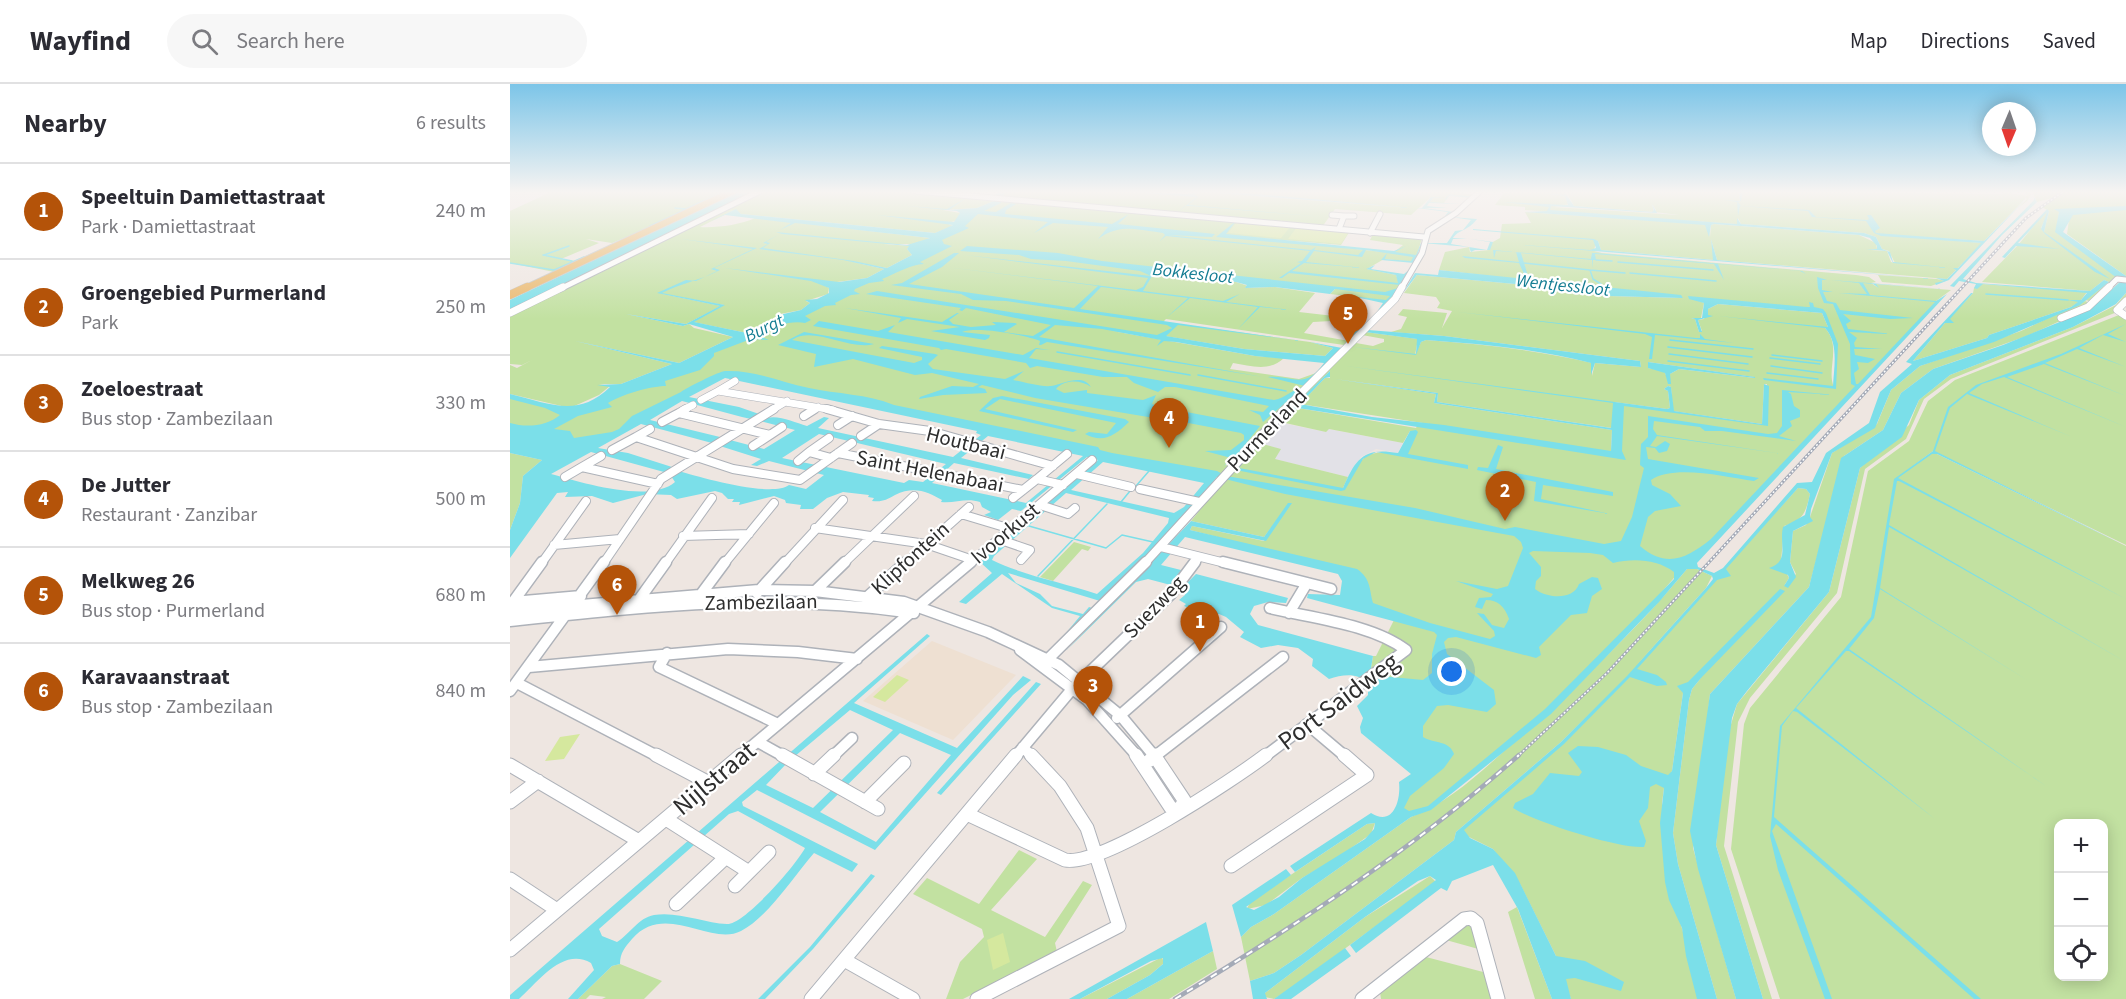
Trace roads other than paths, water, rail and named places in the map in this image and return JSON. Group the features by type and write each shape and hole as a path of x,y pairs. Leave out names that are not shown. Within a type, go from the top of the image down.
{"main road":[{"path":"510,295 641,234"}],"street":[{"path":"510,313 672,234"},
{"path":"1385,234 1425,241"},
{"name":"Purmerland","path":"1046,662 1166,549 1195,501 1401,291 1428,234"},
{"path":"2061,318 2088,307 2123,280"},
{"path":"2126,301 2117,310 2126,316"},
{"path":"701,400 735,381"},
{"name":"Houtbaai","path":"718,391 787,401 879,424 930,431 1053,466"},
{"path":"710,783 514,687 581,596 661,479 787,401"},
{"path":"662,422 693,405"},
{"path":"804,416 818,407"},
{"path":"679,413 770,435"},
{"path":"838,425 852,416"},
{"path":"861,436 879,424"},
{"path":"753,446 782,427"},
{"path":"612,450 650,429"},
{"path":"636,437 697,457"},
{"name":"Saint Helenabaai","path":"798,461 829,438"},
{"name":"Saint Helenabaai","path":"697,457 733,469 800,480 852,443"},
{"name":"Saint Helenabaai","path":"820,445 836,454"},
{"name":"Saint Helenabaai","path":"809,452 836,454 1023,490"},
{"path":"1037,479 1067,454"},
{"path":"565,477 601,456"},
{"name":"Ivoorkust","path":"915,609 973,560 1004,541 1011,529 1044,506 1057,484 1081,475 1092,460"},
{"path":"582,467 655,489"},
{"path":"1081,475 1195,501"},
{"path":"1037,479 1057,484"},
{"name":"Saint Helenabaai","path":"1013,498 1037,479"},
{"path":"812,595 914,496"},
{"path":"636,604 712,498"},
{"path":"756,594 843,500"},
{"path":"512,606 585,501"},
{"path":"699,598 774,503"},
{"path":"1044,506 1068,514"},
{"name":"Klipfontein","path":"864,600 965,510 1011,529"},
{"path":"815,528 926,544 973,560"},
{"path":"683,536 749,534"},
{"path":"554,545 620,538"},
{"path":"1004,541 1034,547 1021,560"},
{"name":"Suezweg","path":"1166,549 1331,590"},
{"name":"Suezweg","path":"811,999 846,961 1077,684 1179,584 1199,557"},
{"path":"1289,613 1307,583"},
{"name":"Zambezilaan","path":"510,621 636,604 756,594 812,595 864,600 915,609 955,621 1014,645 1046,662 1121,716 1178,806"},
{"path":"512,606 581,596"},
{"name":"Zambezilaan","path":"512,606 636,604"},
{"name":"Port Saidweg","path":"967,814 1065,860 1076,862 1096,855 1178,806 1196,804 1253,765 1406,650 1400,643 1270,608"},
{"name":"Nijlstraat","path":"510,950 915,609"},
{"path":"1110,722 1121,716 1221,627"},
{"path":"529,667 667,653 769,650 857,658"},
{"path":"667,653 659,667 778,724"},
{"path":"1150,760 1283,657"},
{"name":"Zambezilaan","path":"1077,684 1110,722 1150,760"},
{"path":"1231,866 1367,776 1307,724"},
{"path":"814,774 852,738"},
{"path":"758,742 878,809"},
{"path":"977,999 1119,926 1087,828 1074,806 1044,767 1023,747"},
{"path":"865,802 904,763"},
{"path":"510,765 639,841"},
{"path":"510,802 538,781"},
{"path":"666,819 697,838 724,859 750,872"},
{"path":"735,886 769,852"},
{"path":"676,904 724,859"},
{"path":"510,879 557,910"},
{"path":"1362,999 1464,919 1471,918 1478,923 1498,999"},
{"path":"846,961 913,999"}],"water":[{"path":"649,234 670,234 510,311 510,300"},
{"name":"Burgt","path":"781,234 907,245 930,238 891,234 956,234 942,240 944,244 952,246 920,262 924,264 882,279 884,281 869,283 855,289 854,291 860,294 851,295 835,303 836,305 825,306 805,316 811,320 805,323 793,322 768,330 759,336 769,340 751,339 714,353 714,356 700,370 665,381 666,386 644,389 620,397 608,403 612,407 578,416 554,429 570,431 574,438 612,432 619,429 632,416 702,380 725,371 736,371 1098,447 1100,450 1112,453 1217,471 1226,476 1415,508 1505,529 1515,527 1604,544 1621,541 1632,517 1644,468 1640,465 1641,444 1648,437 1648,416 1768,434 1777,433 1782,426 1782,390 1835,395 1788,392 1791,394 1794,406 1800,410 1800,417 1790,421 1792,426 1779,436 1796,441 1722,431 1705,431 1700,427 1654,421 1653,429 1657,435 1783,454 1657,436 1650,446 1656,447 1665,441 1670,444 1667,451 1659,453 1655,448 1646,447 1648,459 1759,478 1754,481 1686,472 1661,475 1651,480 1652,485 1670,494 1681,506 1655,511 1648,517 1640,546 1650,553 1668,559 1685,556 1711,539 1855,386 1851,384 1850,344 1833,304 1824,303 1818,288 1817,277 1827,280 1822,280 1822,290 1833,292 1823,292 1827,301 1836,303 1840,310 1913,318 1890,319 1843,314 1851,321 1846,324 1848,329 1892,334 1849,332 1857,338 1854,343 1855,347 1882,349 1854,349 1855,355 1875,359 1868,363 1857,362 1859,369 1854,373 1856,384 1935,302 1839,293 1867,294 1859,283 1831,280 1944,289 1876,284 1879,288 1873,284 1863,283 1870,295 1936,301 1947,294 1697,563 1698,567 1714,573 1723,568 1797,483 1812,482 1826,453 1869,423 1880,392 1912,364 1906,362 1971,293 1973,293 1950,319 1954,323 1945,323 1913,361 1987,338 1989,335 2071,307 2078,302 2068,300 2081,300 2087,293 1983,284 1977,289 1974,288 1976,284 1959,281 1954,287 1950,286 2001,234 2003,234 1963,279 1976,283 2090,291 2104,280 2109,282 2080,305 1994,342 1920,366 1891,390 1875,428 1832,453 1811,509 1810,517 1813,521 1793,531 1790,562 1796,577 1788,588 1784,586 1789,578 1788,575 1769,568 1782,557 1783,527 1805,515 1810,494 1806,489 1798,488 1726,569 1731,576 1717,580 1637,669 1657,675 1667,685 1657,686 1630,677 1564,744 1464,830 1470,838 1493,849 1515,873 1556,956 1585,961 1624,982 1621,991 1575,978 1566,979 1571,999 1552,999 1518,909 1493,865 1452,881 1447,891 1441,888 1356,953 1350,945 1436,880 1430,876 1418,881 1365,917 1265,993 1267,999 1253,999 1250,981 1274,973 1301,955 1454,840 1456,832 1561,742 1627,676 1706,588 1713,579 1712,576 1697,569 1687,569 1659,602 1551,714 1431,810 1411,817 1274,914 1251,927 1241,937 1232,905 1286,869 1291,875 1246,907 1254,910 1279,897 1302,878 1365,839 1374,829 1375,823 1367,824 1295,872 1290,866 1371,813 1385,817 1394,810 1397,804 1399,782 1411,774 1361,733 1363,718 1357,706 1368,695 1368,683 1354,676 1329,679 1312,666 1313,659 1298,648 1278,645 1261,648 1240,637 1244,632 1226,617 1219,614 1205,615 1184,606 1186,604 1179,600 1185,595 1182,588 1148,579 1136,582 1067,650 1191,521 1264,537 1288,503 1292,503 1266,541 1192,526 1190,530 1357,569 1367,580 1373,603 1430,623 1490,639 1495,636 1494,631 1477,613 1484,614 1492,625 1504,628 1509,619 1505,611 1500,605 1490,600 1486,600 1482,609 1475,607 1479,598 1491,597 1493,594 1456,581 1497,589 1508,586 1523,548 1521,542 1514,536 1285,494 1217,477 1164,539 1100,601 1008,573 1016,583 1040,594 1052,606 1083,614 1089,607 1092,608 1057,644 1080,616 1052,608 1002,574 966,604 959,602 992,573 980,562 1098,460 1087,457 1021,511 1012,509 998,520 984,515 991,512 982,507 980,502 970,500 941,502 942,500 932,495 915,490 902,492 879,501 872,501 874,498 868,497 869,495 843,492 827,498 813,509 800,509 801,505 786,503 785,500 774,496 739,505 740,502 732,502 734,499 728,499 722,493 715,491 677,499 671,495 647,494 613,503 592,496 565,497 568,492 557,493 510,558 510,530 520,503 523,476 542,460 510,453 510,423 536,425 549,422 560,415 545,408 510,399 510,394 550,404 574,406 598,397 610,387 597,385 621,384 672,364 575,341 679,363 733,337 689,324 683,326 626,314 686,324 720,306 657,293 686,280 694,281 662,293 725,305 694,322 747,333 760,329 779,315 801,310 810,303 805,300 817,299 829,293 829,288 811,281 725,268 839,282 867,278 884,269 843,260 759,249 768,244 763,243 778,235 766,242 770,243 763,248 854,261 887,268 912,255 907,249 909,246","holes":["725,378 977,431 976,433 981,435 953,457 818,428 829,418 824,417 807,426 771,417 760,421 795,430 764,449 730,440 720,446 761,459 751,465 757,466 769,461 824,475 806,489 789,485 780,488 752,488 679,471 671,476 675,482 664,488 632,491 596,486 551,474 591,452 664,472 672,467 628,453 598,448 641,424 712,443 720,437 650,420 682,401 751,419 759,414 739,407 689,397","819,434 946,464 923,482 909,480 904,483 782,458","988,436 1083,456 1026,503 932,483 954,463 1029,479 1033,475 961,458","1103,462 1204,483 1184,507 1174,513 1071,490","1066,493 1169,518 1168,523 1143,553 1097,594 1005,566 992,560","1185,537 1338,574 1342,581 1340,595 1308,594 1307,598 1434,632 1437,635 1432,654 1432,673 1423,680 1381,676 1371,668 1373,656 1258,625 1250,614 1254,606 1268,602 1286,603 1288,598 1196,574 1188,582 1176,579 1181,570 1161,565","1533,551 1590,553 1603,555 1613,563 1629,560 1653,562 1674,572 1674,579 1545,709 1428,806 1409,811 1404,808 1410,796 1444,768 1454,754 1449,746 1423,737 1423,726 1437,706 1448,705 1487,712 1496,704 1494,690 1447,654 1444,642 1448,638 1456,637 1536,658 1541,655 1539,647 1571,615 1587,613 1592,596 1602,589 1598,578 1592,577 1565,595 1552,596 1540,592 1535,589 1536,581 1541,576 1541,567 1529,553"]},
{"path":"1164,234 1215,234 1212,237 1168,235 1311,250 1316,247 1314,250 1358,255 1363,250 1216,237 1220,234 1226,234 1394,251 1406,246 1395,252 1416,255 1422,243 1414,263 1381,260 1387,253 1366,250 1362,257 1314,251 1306,262 1364,268 1304,263 1292,271 1398,283 1396,275 1366,269 1375,265 1371,269 1404,274 1410,269 1400,285 1289,273 1279,278 1301,263 1297,262 1302,261 1310,251 1166,236 1160,241","holes":["1387,253 1413,257 1411,261 1385,259"]},
{"path":"1453,234 1457,234 1453,238 1467,239 1453,239 1451,244 1469,247 1422,243 1447,243"},
{"path":"1517,234 1594,239 1598,241 1601,250 1713,260 1711,239 1717,260 1934,279 1498,243 1590,250 1596,248 1593,240"},
{"path":"1842,234 1866,234 1876,237 1882,249 1890,252 1893,262 1950,268 1893,263 1887,251 1866,249 1877,249 1877,246 1870,238"},
{"path":"1876,234 1984,241 1993,234 1949,280 1936,285 1935,283 1944,281 1936,278 1947,279 1956,270 1953,268 1958,268 1981,243 1881,236"},
{"path":"2024,234 2027,234 2018,243 2060,249 2016,246 2005,258 2002,257"},
{"path":"2046,234 2110,279 2095,272"},
{"path":"2057,234 2065,234 2126,276 2126,279 2117,278"},
{"path":"681,239 757,248 714,268 720,270 706,276 717,271 711,269 753,249"},
{"path":"1470,239 1493,242 1490,250 1487,250 1490,242"},
{"name":"Bokkesloot","path":"967,246 1058,253 1102,261 1385,292 1401,287 1377,312 1383,303 1351,296 1386,300 1390,296 1335,289 1330,294 1275,287 1245,288 1247,285 1236,282 1164,275 1152,276 1143,291 1223,301 1240,294 1226,302 1291,310 1260,307 1238,329 1258,307 1190,298 1166,318 1188,298 1101,287 1080,309 1302,341 1178,325 1166,336 1244,349 1325,356 1333,348 1310,342 1342,348 1305,386 1268,377 1304,379 1317,372 1324,363 1255,356 1176,342 1164,341 1157,346 1161,340 1102,329 1055,325 1039,337 1263,377 1047,342 1039,345 1040,341 1001,332 969,330 962,332 990,335 985,340 931,331 960,327 907,319 898,323 901,318 845,308 942,322 959,313 949,320 953,324 971,327 996,325 992,322 1015,323 1017,324 1004,332 1033,336 1051,325 966,308 962,311 959,310 961,308 866,294 877,291 1157,335 1172,328 1167,325 1006,301 973,300 961,294 891,285 902,283 954,253 959,253 942,267 909,284 1074,308 1098,286 946,267 1136,290 1143,287 1148,278 965,255 1151,276 1140,271 1066,261 960,251"},
{"path":"1469,247 1487,250 1475,250 1471,252"},
{"path":"1516,252 1591,259 1592,253 1595,253 1802,271 1806,274 1800,271 1718,264 1724,280 1714,264 1595,254 1596,260 1593,260 1592,268 1592,260 1521,253 1528,276 1525,276 1519,263 1462,256 1519,262"},
{"name":"Wentjessloot","path":"1439,270 1681,295 1683,298 1608,296 1601,292 1417,275 1403,293 1415,273 1438,275"},
{"path":"2121,281 2126,281 2126,293 2116,304 2073,327 1950,375 1919,400 1902,437 1860,468 1829,592 1747,691 1737,704 1732,718 1716,845 1763,999 1736,999 1698,869 1690,831 1710,694 1809,587 1841,458 1883,430 1901,393 1933,369 2003,345 2089,310"},
{"path":"1688,296 1810,307 1809,302 1813,303 1814,307 1823,309 1838,344 1836,389 1764,380 1763,378 1833,386 1834,348 1825,328 1719,316 1828,327 1822,313 1718,304 1708,309 1708,315 1713,316 1698,320 1702,332 1699,332 1695,319 1691,318 1702,318 1704,303 1689,299"},
{"path":"1458,312 1696,338 1700,338 1700,334 1705,339 1734,343 1655,335 1652,359 1649,359 1652,337 1645,334"},
{"path":"819,321 878,331 895,325 888,332 1023,355 1036,348 1050,350 1036,349 1029,358 1274,400 1304,387 1263,422 1260,415 1249,410 1263,412 1269,406 1175,387 1165,387 1158,392 1134,383 1127,377 1103,377 1037,366 1030,368 1026,363 813,326"},
{"path":"1367,322 1352,338 1350,336 1355,327 1353,325 1363,326"},
{"path":"2126,324 2108,334 2126,342 2103,335 2079,348 2126,367 2077,349 2045,363 2126,396 2044,364 2007,377 2126,427 2004,377 1982,384 1969,393 2072,437 1967,394 1950,408 1935,451 2126,546 1937,454 1932,454 1898,478 2126,599 1899,481 1897,481 1889,525 2126,662 1889,527 1880,588 2027,680 1880,589 1874,618 1849,649 2046,786 1849,651 1846,651 1796,708 1935,819 1797,712 1793,711 1782,726 1774,817 1981,999 1974,999 1776,824 1772,831 1832,999 1825,999 1778,870 1770,836 1780,726 1871,617 1894,479 1933,451 1948,407 1976,385 2061,354"},
{"path":"1368,330 1444,336 1640,361 1641,367 1595,363 1591,375 1591,363 1571,358 1509,348 1426,340 1421,342 1416,355 1353,347 1416,354 1417,339 1365,332"},
{"path":"804,332 874,344 854,344 810,335 792,340 914,363 922,360 922,357 879,348 882,346 935,354 938,355 928,364 933,369 1005,379 1024,371 1013,380 1042,386 1078,380 1091,387 1073,382 1064,383 1056,389 1064,393 1087,390 1087,393 1143,400 1156,395 1152,404 1160,407 1260,426 1236,456 1224,466 1231,458 1205,451 1231,450 1244,440 1244,435 1241,433 1183,422 1177,424 1172,435 1167,435 1154,418 1035,398 982,385 978,387 985,389 987,393 943,395 919,399 952,386 973,387 979,384 932,373 915,375 853,359 814,367 816,354 778,345"},
{"path":"1648,362 1755,378 1679,369 1670,374 1671,384 1668,384 1665,373 1648,368"},
{"path":"1346,366 1667,409 1670,408 1668,391 1664,389 1668,386 1671,387 1674,411 1762,424 1764,384 1769,386 1768,426 1624,406 1622,451 1626,460 1298,408 1278,421 1330,371 1330,377 1325,378 1300,404 1372,417 1444,425 1611,451 1612,430 1434,403 1436,394 1334,379 1438,393 1437,402 1611,428 1613,403"},
{"path":"1002,396 1125,419 1129,422 1109,437 1098,438 1085,434 1089,432 1107,434 1116,423 1000,399 985,409 1077,430 1073,432 979,411 993,398"},
{"path":"1416,430 1418,432 1408,454 1468,465 1468,469 1377,452 1398,453 1410,431"},
{"path":"1259,443 1239,468 1343,488 1357,462 1375,452 1363,459 1345,490 1341,491 1236,470"},
{"path":"1498,445 1503,447 1496,469 1613,492 1613,496 1543,485 1541,499 1610,514 1534,501 1536,482 1477,470 1478,467 1488,468"},
{"path":"1780,589 1785,591 1701,678 1692,689 1689,700 1673,833 1678,864 1717,999 1697,999 1686,956 1682,928 1669,900 1665,882 1660,823 1664,788 1656,784 1650,787 1648,808 1639,821 1646,841 1644,847 1616,844 1577,834 1513,808 1515,803 1533,794 1550,773 1579,776 1582,772 1568,753 1578,746 1598,747 1626,755 1641,766 1668,775 1672,771 1683,693 1677,686 1688,682"},
{"path":"927,634 930,636 854,703 957,748 1023,676 1031,680 1013,695 875,850 757,790 742,802 743,806 858,864 852,872 814,853 771,906 741,931 716,934 673,924 659,924 645,928 632,939 623,950 620,964 612,966 578,999 568,999 594,970 591,963 581,959 571,959 552,968 519,999 510,999 510,995","holes":["850,710 893,730 813,808 766,785 788,762","900,733 951,755 876,842 820,812","738,811 805,848 757,905 735,922 727,924 663,914 643,919 617,942 602,936 599,929 729,814"]},
{"path":"1036,682 1041,684 941,795 937,793"},
{"path":"871,874 875,876 813,949 765,999 758,999 810,947"},
{"path":"1206,922 1213,951 1127,999 1107,999 1150,975 1163,964 1163,958 1151,961 1080,999 1069,999"},
{"path":"1345,948 1351,956 1291,999 1274,999"}],"waterway":[{"path":"544,255 569,246"},
{"path":"543,255 572,261"},
{"path":"510,263 554,270 584,257"},
{"path":"1596,260 1612,261"},
{"path":"1618,262 1713,270"},
{"name":"Wentjessloot","path":"1523,263 1590,270"},
{"name":"Wentjessloot","path":"1590,270 1625,273"},
{"name":"Wentjessloot","path":"1590,270 1593,279 1601,284"},
{"path":"1630,273 1716,281"},
{"path":"1986,294 2068,300"},
{"path":"1670,340 1753,349"},
{"path":"1668,347 1752,357"},
{"path":"1057,352 1190,375"},
{"path":"1669,354 1748,364"},
{"path":"1772,355 1822,361"},
{"path":"1770,358 1820,364"},
{"path":"1668,361 1749,371"},
{"path":"1771,366 1822,373"},
{"path":"1767,373 1818,379"},
{"path":"1198,375 1286,391"},
{"path":"1136,486 1149,471"},
{"path":"1121,502 1130,491"},
{"path":"1074,539 1107,504"},
{"path":"1029,526 1074,539"},
{"path":"1074,539 1106,548 1122,535 1153,542"},
{"path":"1038,576 1074,539"}],"railway":[{"path":"1517,757 1607,673 2012,234"},
{"path":"1175,999 1353,885 1438,823 1519,755"}],"place":[{"name":"Melkweg 26","path":"1348,344"},
{"name":"De Jutter","path":"1169,448"},
{"name":"Groengebied Purmerland","path":"1505,521"},
{"name":"Karavaanstraat","path":"617,615"},
{"name":"Speeltuin Damiettastraat","path":"1200,652"},
{"name":"Zoeloestraat","path":"1093,716"}]}
